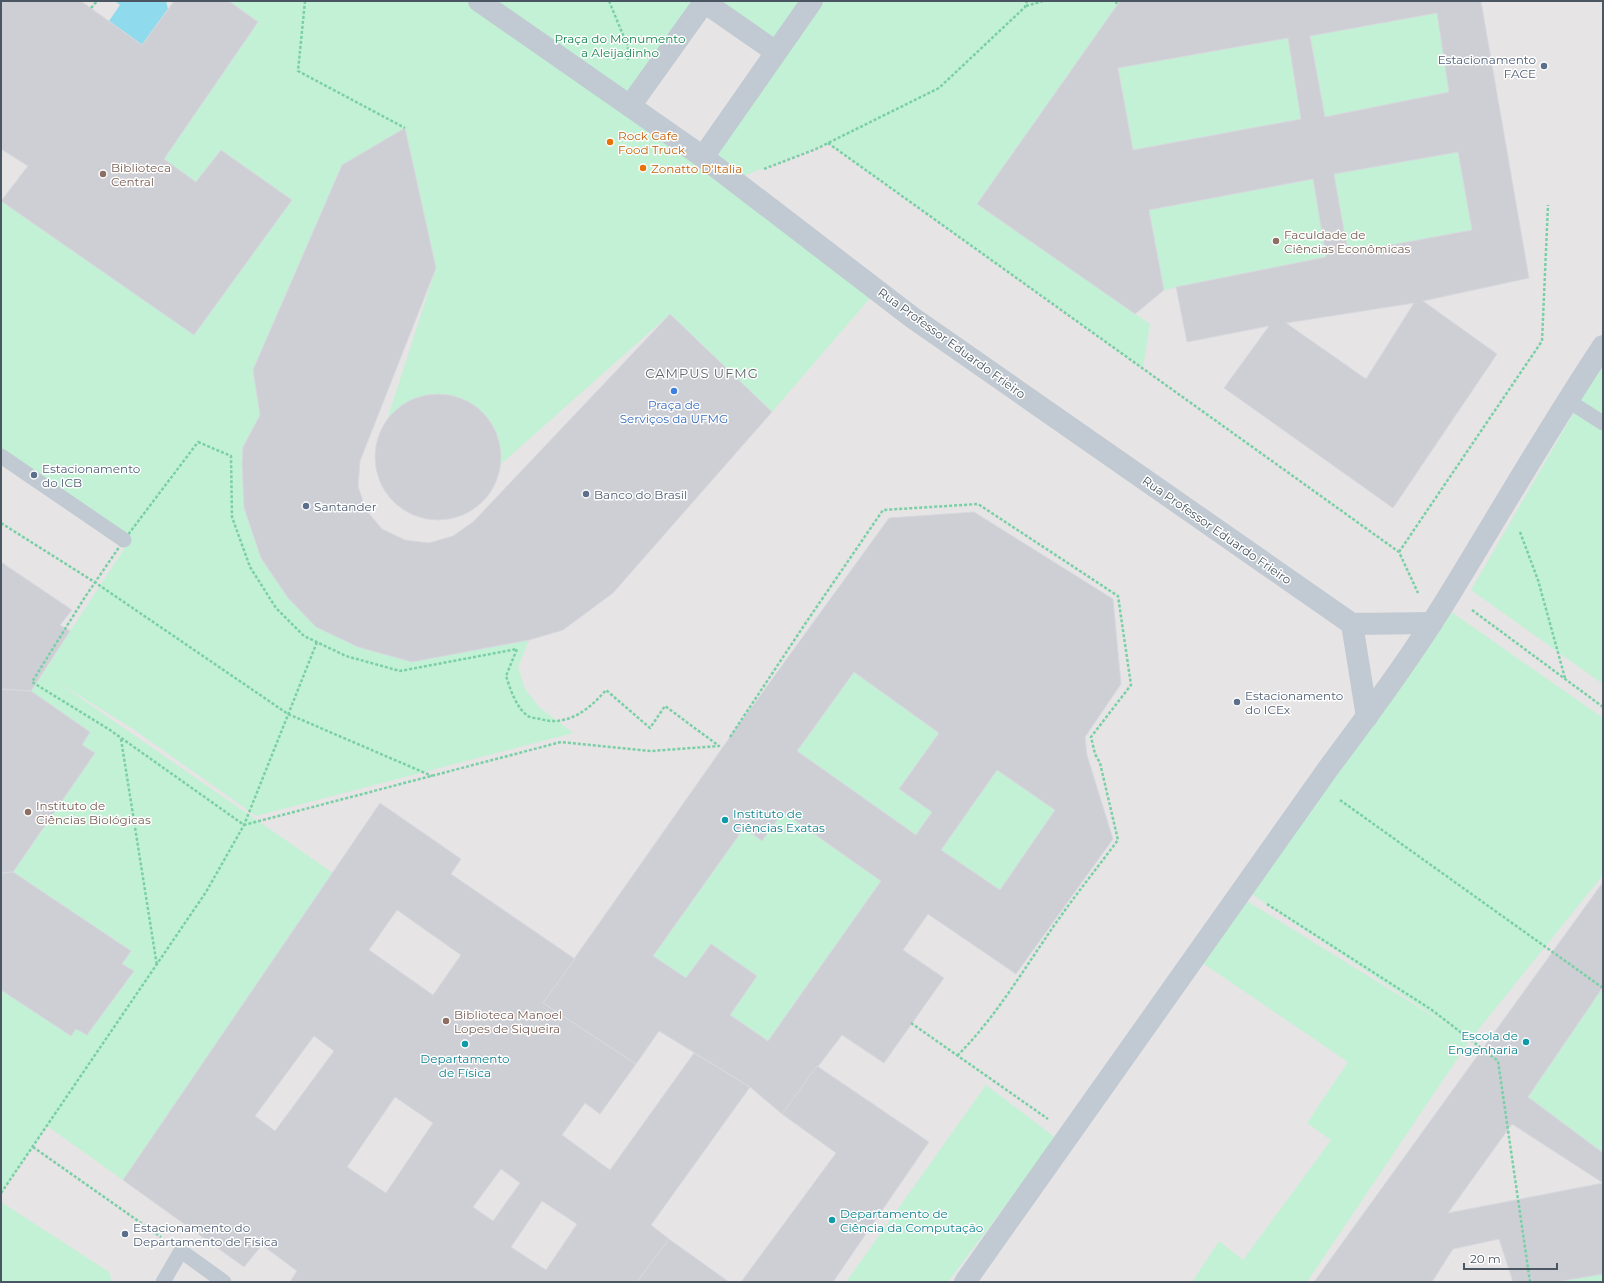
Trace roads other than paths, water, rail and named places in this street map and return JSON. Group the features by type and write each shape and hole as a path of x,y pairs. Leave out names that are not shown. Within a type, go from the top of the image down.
{"street":[{"name":"Rua Professor Eduardo Frieiro","path":"480,1 703,156 913,318 1352,624"},
{"path":"630,106 704,1 776,52"},
{"path":"703,156 812,1"},
{"path":"965,1282 1367,717 1432,623 1567,400 1603,346"},
{"path":"1367,717 1352,624 1432,623"}],"lane":[{"path":"1567,400 1603,423"},
{"path":"1,456 124,540"},
{"path":"163,1282 181,1251 224,1282"}],"water":[{"path":"115,1 166,1 168,9 142,45 109,21 120,5"}],"place":[{"name":"Estacionamento FACE","path":"1544,66"},
{"name":"Rock Cafe Food Truck","path":"610,142"},
{"name":"Zonatto D'Italia","path":"643,168"},
{"name":"Biblioteca Central","path":"103,174"},
{"name":"Faculdade de Ciências Econômicas","path":"1276,241"},
{"name":"Praça de Serviços da UFMG","path":"674,391"},
{"name":"Estacionamento do ICB","path":"34,475"},
{"name":"Banco do Brasil","path":"586,494"},
{"name":"Santander","path":"306,506"},
{"name":"Estacionamento do ICEx","path":"1237,702"},
{"name":"Instituto de Ciências Biológicas","path":"28,812"},
{"name":"Instituto de Ciências Exatas","path":"725,820"},
{"name":"Biblioteca Manoel Lopes de Siqueira","path":"446,1021"},
{"name":"Escola de Engenharia","path":"1526,1042"},
{"name":"Departamento de Física","path":"465,1044"},
{"name":"Departamento de Ciência da Computação","path":"832,1220"},
{"name":"Estacionamento do Departamento de Física","path":"125,1234"}],"district":[{"name":"CAMPUS UFMG","path":"702,373"}],"park label":[{"name":"Praça do Monumento a Aleijadinho","path":"620,45"}]}
